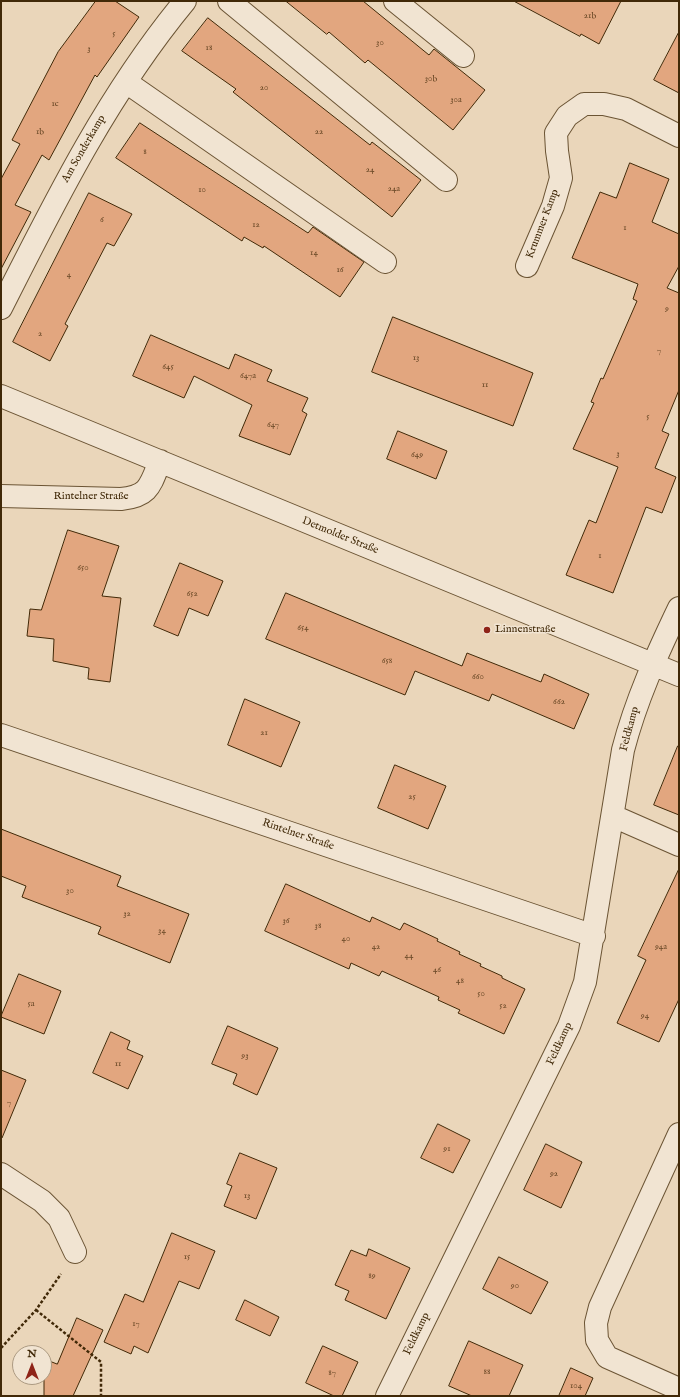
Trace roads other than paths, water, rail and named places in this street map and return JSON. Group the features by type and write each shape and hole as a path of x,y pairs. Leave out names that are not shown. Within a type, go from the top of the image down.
{"street":[{"name":"Am Sonderkamp","path":"1,308 66,181 97,125 165,25 185,1"},
{"path":"229,1 446,180"},
{"path":"396,1 463,56"},
{"path":"126,82 385,262"},
{"name":"Krummer Kamp","path":"527,266 553,206 561,178 556,133 567,116 584,104 604,104 626,109 679,136"},
{"name":"Detmolder Straße","path":"1,396 679,675"},
{"name":"Rintelner Straße","path":"1,496 121,500 135,498 148,489 160,461"},
{"path":"653,664 679,608"},
{"name":"Feldkamp","path":"387,1396 569,1026 586,982 623,750 641,691 653,664"},
{"name":"Rintelner Straße","path":"1,735 594,936"},
{"path":"613,816 679,845"},
{"path":"679,1134 600,1307 596,1323 597,1340 607,1357 679,1389"},
{"path":"1,1174 42,1202 59,1218 74,1252"}],"place":[{"name":"Linnenstraße","path":"487,630"}]}
